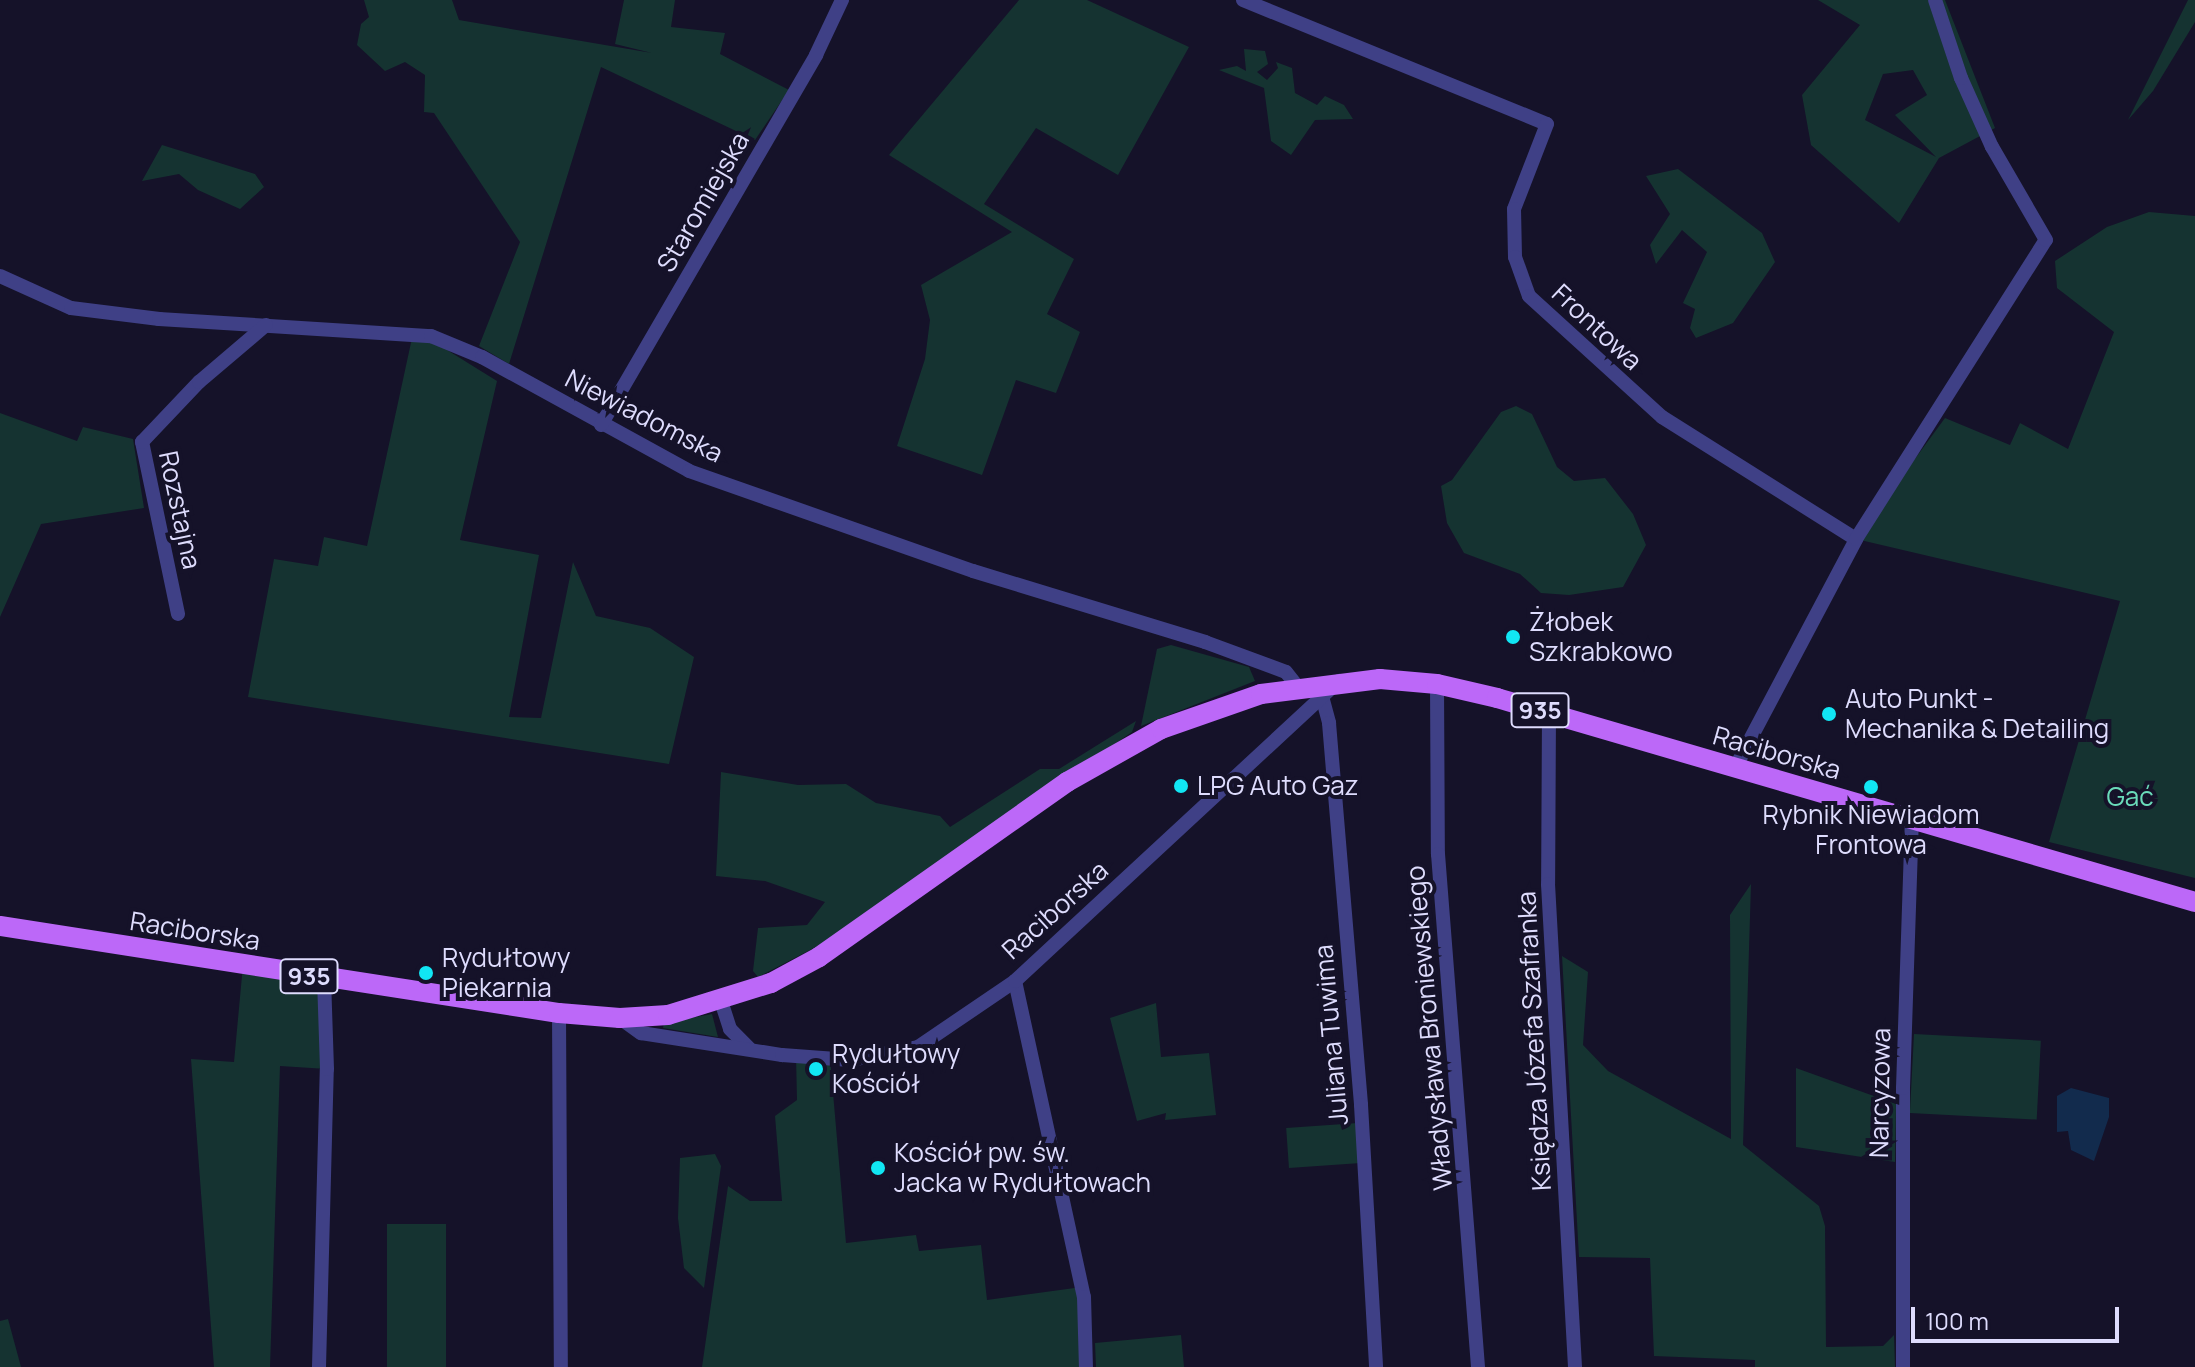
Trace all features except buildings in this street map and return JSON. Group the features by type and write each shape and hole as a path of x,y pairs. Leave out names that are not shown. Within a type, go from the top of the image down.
{"main road":[{"name":"Raciborska","path":"0,926 324,979 559,1013 620,1018 668,1015 771,983 819,957 1067,782 1161,729 1229,702 1297,686 1340,681 1437,684 1737,760 1912,820 2195,902"}],"street":[{"name":"Staromiejska","path":"601,425 816,55 842,0"},
{"name":"Frontowa","path":"1243,0 1272,5 1547,124 1514,209 1515,257 1529,296 1542,313 1662,417 1856,539"},
{"path":"1737,760 1856,539 2046,240 1987,137 1935,0"},
{"name":"Niewiadomska","path":"0,276 71,308 431,336 482,357 689,471 973,571 1219,647 1286,672 1297,686"},
{"name":"Rozstajna","path":"178,614 142,442 199,382 266,325"},
{"name":"Raciborska","path":"620,1018 641,1033 850,1060 918,1047 1015,981 1255,756 1323,700 1340,681"},
{"name":"Władysława Broniewskiego","path":"1437,684 1438,854 1478,1367"},
{"name":"Juliana Tuwima","path":"1323,700 1329,723 1360,1089 1376,1367"},
{"name":"Księdza Józefa Szafranka","path":"1549,712 1548,884 1575,1367"},
{"name":"Narcyzowa","path":"1903,1367 1903,1088 1912,820"},
{"path":"319,1367 327,1069 324,979"},
{"path":"1015,981 1084,1297 1086,1367"},
{"path":"721,1001 730,1029 750,1049"},
{"path":"559,1013 561,1367"}],"green space":[{"path":"364,0 452,0 459,20 652,53 615,44 624,0 675,0 671,27 725,33 720,54 789,90 755,140 601,67 509,364 479,346 520,242 434,113 424,112 425,75 405,62 385,71 357,45 361,24 369,17"},
{"path":"1019,0 1087,0 1189,47 1118,175 1036,128 984,204 1074,259 1047,314 1080,332 1056,393 1016,380 982,475 897,446 925,359 930,320 921,285 1012,232 889,155"},
{"path":"1818,0 1945,0 1995,128 1939,158 1899,223 1811,145 1802,95 1860,25","holes":["1913,70 1927,95 1895,115 1936,157 1865,120 1883,74"]},
{"path":"2188,0 2195,0 2195,22 2153,91 2128,120"},
{"path":"1244,49 1265,51 1268,64 1257,72 1267,80 1278,68 1276,62 1292,68 1295,93 1317,105 1325,96 1344,105 1353,119 1315,120 1291,155 1271,141 1264,88 1219,70 1237,66 1246,71"},
{"path":"162,145 255,174 264,187 240,209 198,190 179,174 142,181"},
{"path":"1678,169 1762,233 1775,262 1733,323 1696,338 1690,328 1695,309 1683,303 1707,252 1682,230 1656,264 1650,245 1670,214 1646,176"},
{"name":"Gać","path":"2149,212 2195,216 2195,878 2049,842 2120,601 1856,539 1945,418 2010,445 2020,423 2068,449 2114,332 2057,288 2055,261 2107,227"},
{"path":"412,338 439,345 497,381 460,540 539,555 509,717 541,718 573,562 596,616 650,628 694,657 669,764 248,697 274,559 318,566 324,537 367,546"},
{"path":"1516,406 1532,414 1557,467 1574,481 1605,478 1633,514 1646,545 1623,587 1569,595 1541,593 1520,574 1464,553 1447,523 1441,486 1452,480 1501,412"},
{"path":"0,413 77,441 83,427 133,439 144,508 41,524 0,617"},
{"path":"1171,645 1249,667 1255,681 1141,726 1157,649"},
{"path":"1136,721 1132,732 837,936 758,977 753,971 758,928 807,925 825,902 765,881 716,876 721,772 798,785 846,784 876,803 940,816 950,827 1040,769 1059,769"},
{"path":"1751,884 1743,1145 1819,1206 1825,1226 1826,1347 1883,1346 1894,1335 1895,1367 1755,1367 1755,1360 1654,1356 1650,1258 1579,1257 1562,956 1588,972 1583,1045 1608,1071 1731,1139 1730,915"},
{"path":"243,965 324,979 327,1069 280,1066 270,1367 214,1367 191,1059 234,1062"},
{"path":"1156,1003 1161,1057 1209,1053 1216,1115 1165,1120 1166,1113 1137,1121 1110,1018"},
{"path":"712,1014 718,1037 663,1028 664,1023"},
{"path":"1914,1034 2041,1041 2037,1120 1910,1113"},
{"path":"796,1056 830,1058 846,1243 916,1235 919,1251 981,1245 987,1300 1082,1287 1086,1367 702,1367 728,1186 750,1201 782,1201 775,1116 797,1100"},
{"path":"1796,1068 1896,1104 1895,1162 1796,1147"},
{"path":"1358,1123 1361,1163 1289,1168 1286,1128"},
{"path":"715,1154 721,1166 704,1288 684,1268 678,1218 680,1158"},
{"path":"387,1224 446,1224 446,1367 387,1367"},
{"path":"8,1319 21,1367 0,1367 0,1321"},
{"path":"1181,1335 1184,1367 1096,1367 1095,1343"}],"water":[{"path":"2071,1088 2109,1098 2109,1117 2094,1161 2071,1150 2068,1131 2057,1132 2057,1096"}],"place":[{"name":"Żłobek Szkrabkowo","path":"1513,637"},
{"name":"Auto Punkt - Mechanika & Detailing","path":"1829,714"},
{"name":"LPG Auto Gaz","path":"1181,786"},
{"name":"Rybnik Niewiadom Frontowa","path":"1871,787"},
{"name":"Rydułtowy Piekarnia","path":"426,973"},
{"name":"Rydułtowy Kościół","path":"816,1069"},
{"name":"Kościół pw. św. Jacka w Rydułtowach","path":"878,1168"}]}
